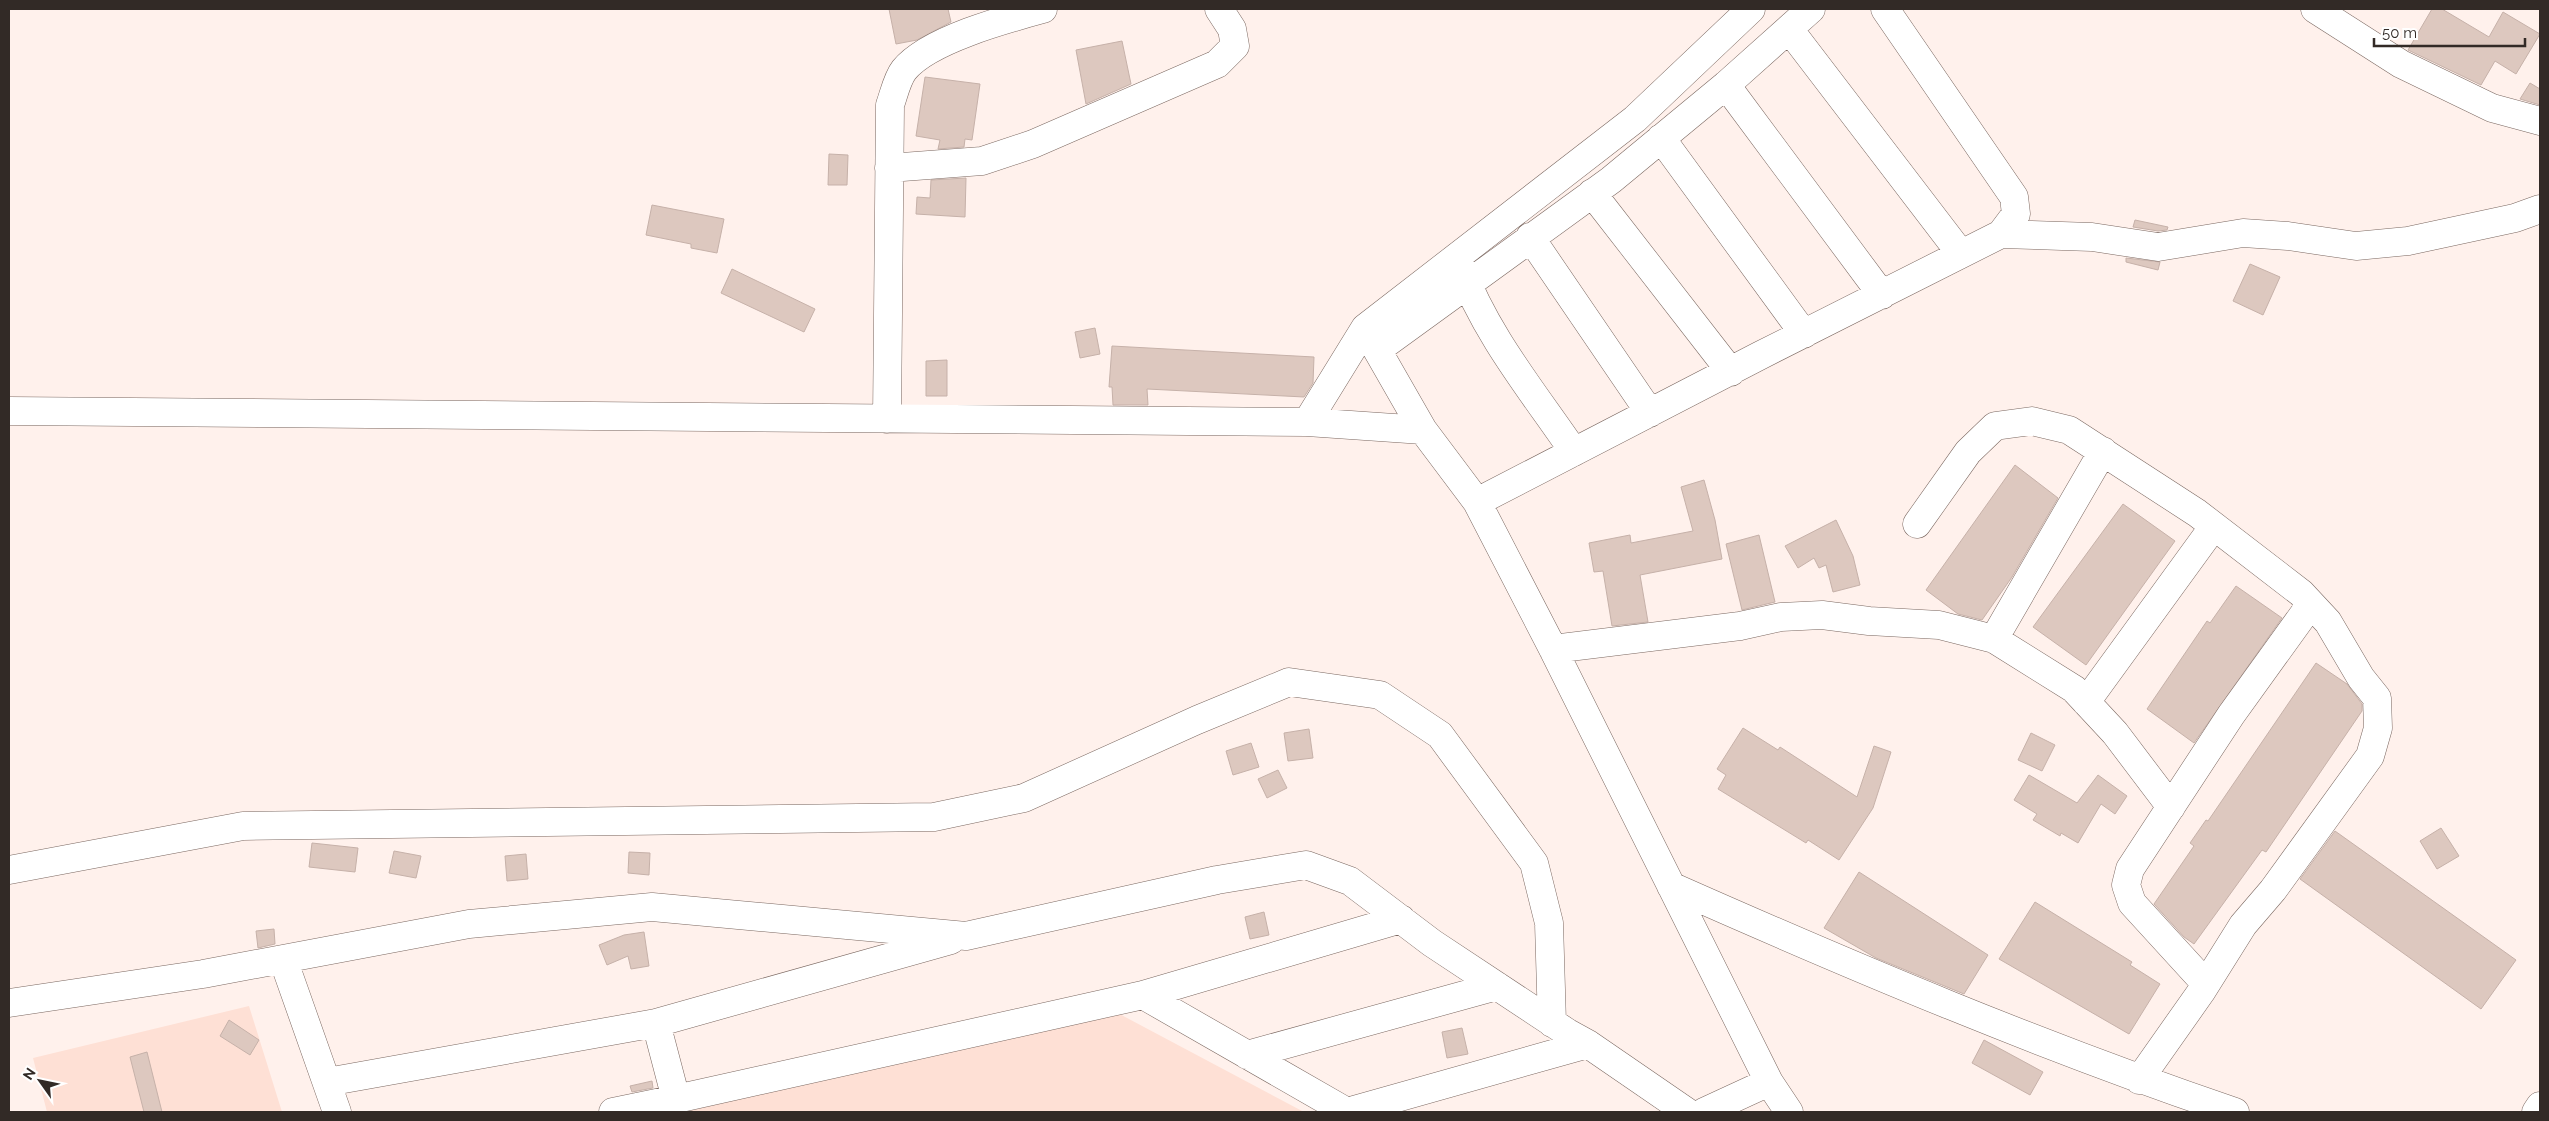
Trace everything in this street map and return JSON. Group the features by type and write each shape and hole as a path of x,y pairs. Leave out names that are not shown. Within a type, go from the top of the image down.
{"street":[{"path":"887,418 890,105 903,71 924,51 1003,20 1043,9"},
{"path":"889,168 982,161 1033,144 1217,64 1235,46 1232,29 1219,9"},
{"path":"1307,422 1371,339 1457,257 1635,119 1751,9"},
{"path":"1371,339 1466,283 1592,193 1726,85 1811,9"},
{"path":"1477,502 2001,234 2016,214 2014,197 1885,9"},
{"path":"2315,9 2409,68 2492,108 2540,121"},
{"path":"1789,29 1961,254"},
{"path":"1726,85 1882,295"},
{"path":"1661,138 1804,334"},
{"path":"1592,193 1731,372"},
{"path":"2001,234 2092,237 2158,247 2243,232 2288,236 2356,246 2408,241 2515,218 2540,209"},
{"path":"1530,238 1650,413"},
{"path":"1457,257 1466,283 1505,351 1574,452"},
{"path":"1371,339 1423,430 1477,502 1553,649 1769,1082 1789,1112"},
{"path":"9,411 1307,422 1423,430"},
{"path":"1917,524 1968,452 1995,426 2032,421 2069,430 2214,526 2301,593 2328,622 2361,678 2377,698 2378,728 2370,756 2274,890 2244,926 2139,1080"},
{"path":"1994,639 2102,452"},
{"path":"2086,702 2214,526"},
{"path":"2206,984 2132,903 2126,885 2130,869 2231,715 2311,604"},
{"path":"1553,649 1740,626 1781,617 1822,615 1869,621 1939,625 1994,639 2074,689 2115,733 2170,807"},
{"path":"9,870 243,826 934,817 1024,798 1197,720 1289,682 1380,696 1440,735 1534,863 1549,923 1552,1023"},
{"path":"327,1082 656,1023 966,936 1217,880 1306,865 1350,881 1497,986 1552,1023 1588,1044 1688,1112"},
{"path":"1671,886 1789,939 2139,1080 2235,1112"},
{"path":"9,1003 203,974 469,924 652,907 966,936"},
{"path":"613,1112 676,1100 1142,995 1401,919"},
{"path":"283,959 338,1112"},
{"path":"1247,1055 1497,986"},
{"path":"1142,995 1347,1112 1588,1044"},
{"path":"656,1023 676,1100"},
{"path":"1704,1112 1769,1082"},
{"path":"2536,1112 2540,1106"}],"shaded area":[{"path":"249,1006 282,1112 47,1112 33,1058"},
{"path":"1112,1010 1304,1112 684,1112"}],"building":[{"path":"889,9 948,9 951,22 917,40 896,44"},
{"path":"2432,9 2442,9 2489,37 2503,12 2540,34 2516,74 2495,61 2481,85 2408,50"},
{"path":"1122,41 1131,84 1086,104 1076,50"},
{"path":"925,77 980,84 972,140 965,139 964,147 938,149 940,140 916,136"},
{"path":"2530,83 2540,89 2540,105 2520,99"},
{"path":"829,154 848,155 847,185 828,185"},
{"path":"966,178 965,217 916,214 917,197 930,198 931,180"},
{"path":"652,205 724,219 717,253 691,248 691,244 646,235"},
{"path":"2135,220 2168,227 2167,230 2158,231 2133,227"},
{"path":"2126,258 2160,262 2158,270 2126,262"},
{"path":"2250,264 2280,277 2263,315 2233,301"},
{"path":"732,269 815,309 804,332 721,293"},
{"path":"1095,328 1100,354 1080,358 1075,332"},
{"path":"1112,346 1314,357 1313,383 1304,397 1147,389 1148,405 1113,405 1112,387 1109,387"},
{"path":"947,360 947,396 926,396 926,361"},
{"path":"2015,465 2058,498 2012,577 1982,620 1958,614 1926,590"},
{"path":"1704,480 1715,520 1722,559 1640,575 1648,622 1612,626 1603,571 1594,572 1589,543 1630,535 1631,543 1693,531 1681,487"},
{"path":"2123,504 2175,541 2086,665 2033,627"},
{"path":"1836,520 1853,556 1860,585 1833,592 1826,565 1819,568 1814,558 1798,568 1785,546"},
{"path":"1759,535 1775,602 1742,610 1726,544"},
{"path":"2236,586 2282,618 2194,743 2147,709 2207,621 2210,623"},
{"path":"2316,663 2347,684 2362,704 2362,711 2266,852 2262,850 2194,944 2184,937 2154,904 2194,846 2190,843 2206,820 2208,821"},
{"path":"1743,728 1778,750 1780,747 1857,797 1874,746 1891,752 1873,808 1839,860 1808,840 1806,843 1718,789 1726,775 1717,769"},
{"path":"1309,729 1313,758 1288,761 1284,733"},
{"path":"2031,733 2055,745 2042,771 2018,760"},
{"path":"1251,743 1259,767 1233,775 1226,751"},
{"path":"1278,770 1287,788 1267,798 1258,779"},
{"path":"2029,775 2077,803 2098,775 2127,796 2115,814 2101,804 2078,843 2061,833 2060,836 2033,820 2037,814 2014,800"},
{"path":"2441,828 2459,856 2437,869 2420,841"},
{"path":"2335,831 2516,960 2481,1009 2300,879"},
{"path":"312,843 358,848 355,872 309,867"},
{"path":"394,851 421,856 416,878 389,873"},
{"path":"629,852 650,853 649,875 628,873"},
{"path":"526,854 528,879 507,881 505,856"},
{"path":"1859,872 1988,955 1964,994 1876,958 1824,928"},
{"path":"2035,902 2132,962 2130,965 2160,984 2129,1034 1999,959"},
{"path":"1264,912 1269,935 1250,939 1245,917"},
{"path":"274,929 275,944 258,948 256,931"},
{"path":"644,932 649,966 631,969 628,956 607,965 599,945 624,935"},
{"path":"229,1020 259,1040 250,1055 220,1036"},
{"path":"1462,1028 1468,1054 1447,1058 1442,1032"},
{"path":"1984,1040 2043,1072 2030,1095 1972,1063"},
{"path":"147,1052 162,1112 144,1112 130,1057"},
{"path":"652,1081 653,1088 632,1092 630,1086"}]}
